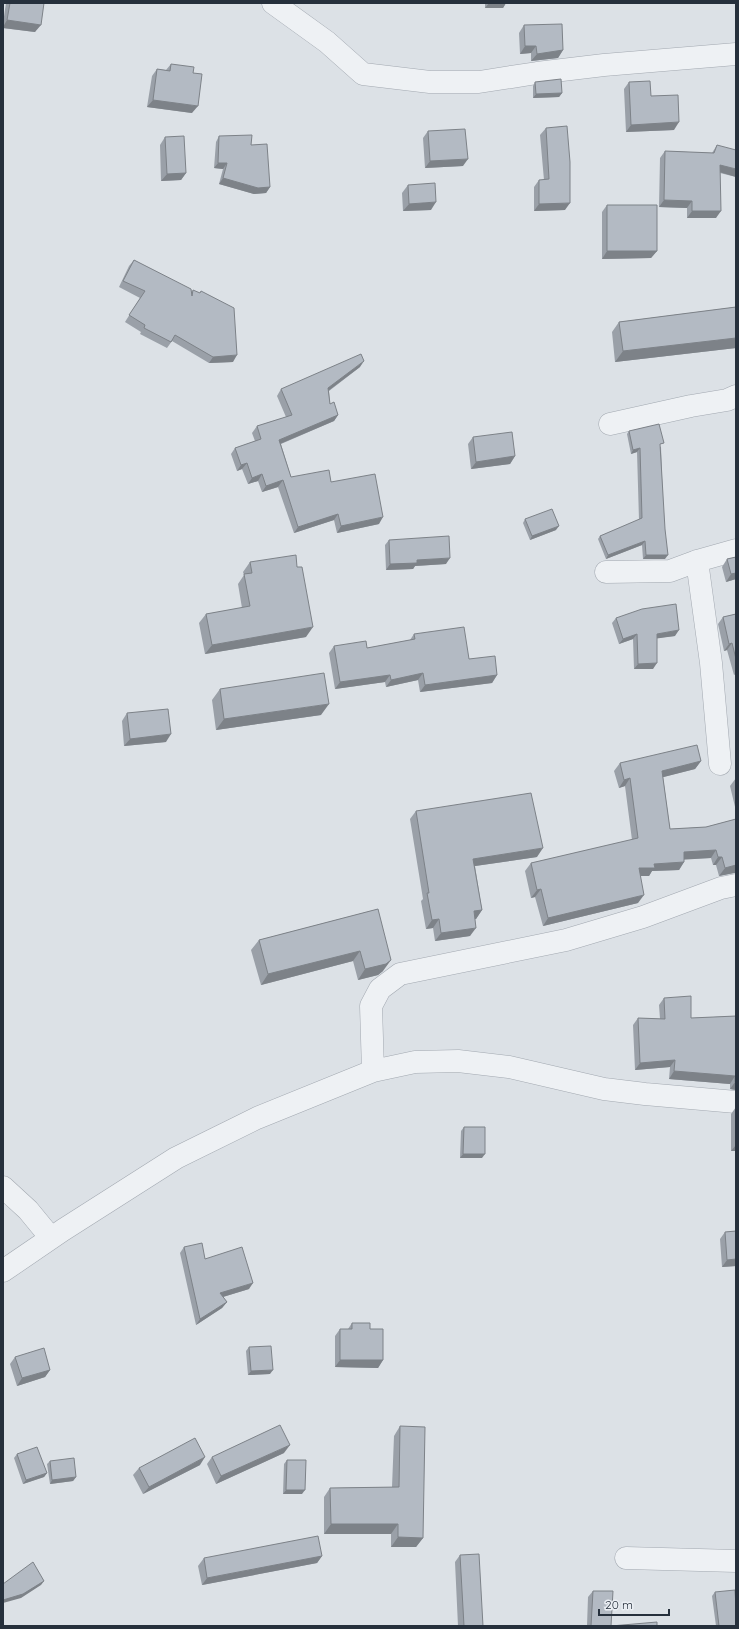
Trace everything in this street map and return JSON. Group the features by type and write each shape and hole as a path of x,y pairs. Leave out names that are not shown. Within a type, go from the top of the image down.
{"street":[{"path":"273,3 327,42 363,74 430,82 479,82 604,65 736,54"},
{"path":"610,424 691,406 727,400 736,396"},
{"path":"606,572 670,571 697,561 736,550"},
{"path":"697,561 711,663 720,764"},
{"path":"372,1071 372,1006 380,990 400,974 566,940 636,920 721,888 736,885"},
{"path":"3,1271 51,1238 176,1158 257,1118 372,1071 415,1062 458,1061 509,1067 604,1089 736,1102"},
{"path":"3,1187 28,1210 51,1238"},
{"path":"626,1558 736,1561"}],"building":[{"path":"10,3 44,3 41,25 7,20"},
{"path":"562,24 563,50 537,54 536,46 525,46 524,25"},
{"path":"171,64 194,67 193,73 202,74 198,106 153,100 157,69 170,71"},
{"path":"561,79 562,93 536,94 535,82"},
{"path":"650,81 651,96 678,95 679,122 631,125 629,82"},
{"path":"567,126 570,162 570,203 539,204 539,180 549,179 546,128"},
{"path":"465,129 468,159 430,161 428,131"},
{"path":"252,135 251,145 267,144 270,187 258,188 223,178 227,163 218,163 219,136"},
{"path":"184,136 186,173 167,174 165,137"},
{"path":"717,145 736,150 736,169 720,165 721,211 692,211 692,201 664,200 665,151 714,153"},
{"path":"435,183 436,202 409,204 408,185"},
{"path":"607,205 657,205 657,251 607,251"},
{"path":"134,260 191,289 192,296 193,290 200,293 201,291 234,308 237,355 213,357 175,335 171,342 144,328 145,325 129,315 145,291 123,281"},
{"path":"736,307 736,338 623,351 619,322"},
{"path":"361,354 364,361 328,388 330,404 334,402 338,415 279,440 291,477 329,470 331,482 375,474 383,517 341,526 338,514 298,527 283,480 266,486 262,474 252,478 247,463 241,465 235,448 261,439 257,426 292,415 281,389"},
{"path":"659,424 664,443 660,444 668,555 646,555 645,541 608,555 600,536 642,518 640,448 633,450 629,431"},
{"path":"512,432 515,456 476,462 473,437"},
{"path":"552,509 559,526 532,536 525,519"},
{"path":"449,536 450,558 417,560 417,563 390,564 389,540"},
{"path":"296,555 297,567 302,567 313,627 212,645 206,614 250,606 244,574 252,573 250,562"},
{"path":"736,557 736,573 731,574 727,559"},
{"path":"676,604 679,630 657,634 657,663 638,664 637,634 623,639 616,618 642,609"},
{"path":"736,614 736,659 732,643 729,644 723,617"},
{"path":"464,627 469,659 495,656 497,675 425,685 423,673 391,680 390,675 340,682 334,646 366,641 367,648 415,639 414,634"},
{"path":"324,673 329,704 224,719 220,689"},
{"path":"168,709 171,734 130,739 127,713"},
{"path":"697,745 701,761 662,771 670,829 706,827 736,819 736,865 725,868 722,857 718,857 716,850 684,852 684,862 654,864 655,868 639,868 644,895 548,918 541,889 537,890 531,863 638,838 630,778 624,780 620,763"},
{"path":"531,793 543,848 473,859 482,910 474,911 476,928 441,933 439,919 432,920 416,811"},
{"path":"378,909 391,960 386,964 365,969 360,951 268,974 259,940"},
{"path":"691,996 691,1018 736,1016 736,1082 735,1076 674,1071 675,1060 640,1063 638,1018 665,1019 664,998"},
{"path":"464,1127 485,1127 485,1154 463,1154"},
{"path":"736,1231 736,1259 727,1260 725,1232"},
{"path":"202,1243 205,1259 242,1247 253,1283 220,1293 227,1302 200,1319 184,1247"},
{"path":"352,1323 370,1323 370,1329 383,1329 383,1360 340,1360 340,1329 352,1329"},
{"path":"271,1346 273,1370 251,1371 249,1347"},
{"path":"44,1348 50,1370 22,1378 15,1357"},
{"path":"280,1425 290,1445 221,1476 212,1457"},
{"path":"400,1426 425,1427 423,1538 398,1537 398,1524 331,1524 330,1488 399,1487"},
{"path":"195,1438 205,1457 149,1487 139,1468"},
{"path":"37,1447 47,1473 26,1480 17,1454"},
{"path":"74,1458 76,1477 52,1480 50,1461"},
{"path":"287,1460 306,1460 305,1490 286,1490"},
{"path":"318,1536 322,1556 207,1578 204,1558"},
{"path":"479,1554 483,1626 464,1626 460,1555"},
{"path":"33,1562 44,1581 23,1594 3,1600 3,1584"},
{"path":"735,1590 736,1626 719,1626 715,1592"},
{"path":"593,1591 613,1591 611,1626 591,1626"},
{"path":"657,1622 657,1626 611,1626"}]}
